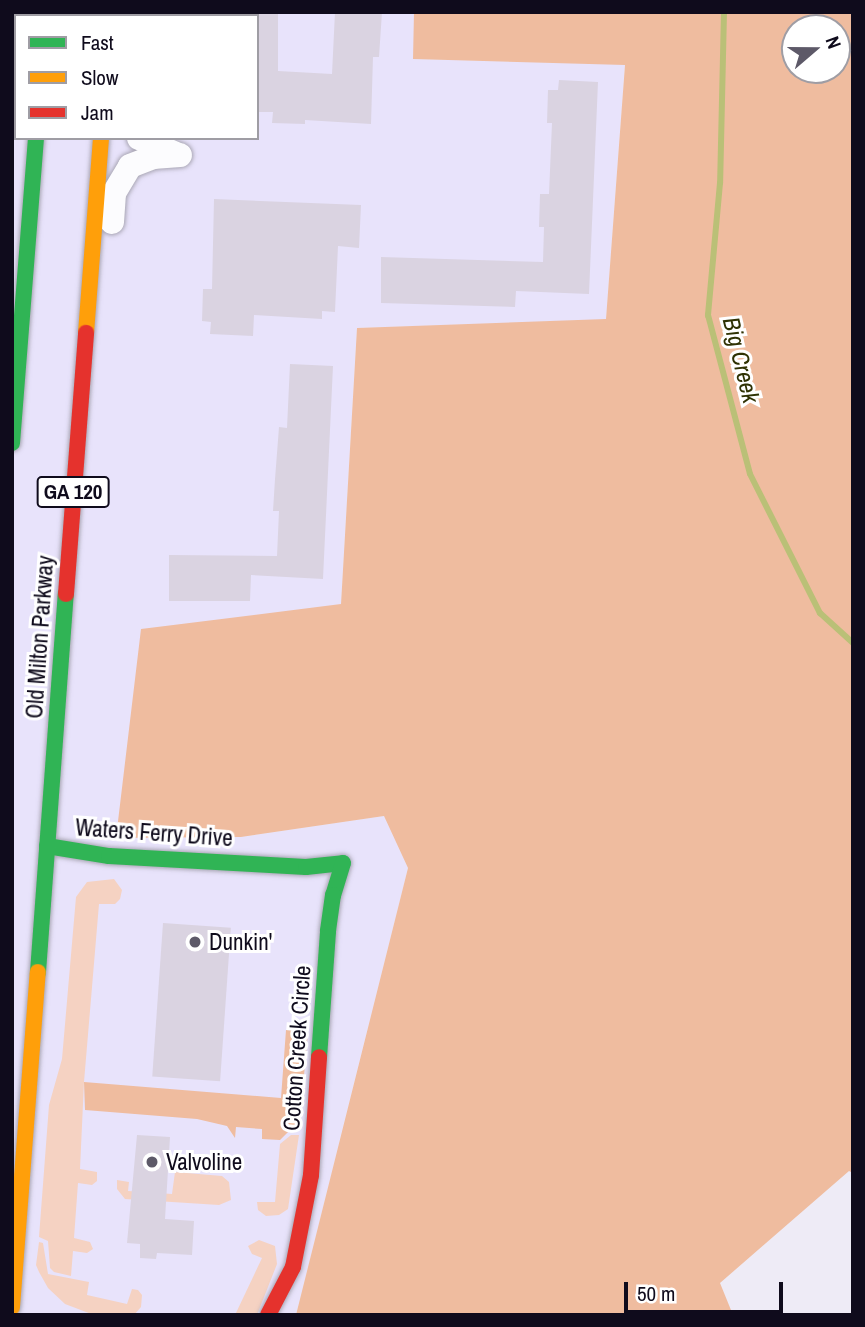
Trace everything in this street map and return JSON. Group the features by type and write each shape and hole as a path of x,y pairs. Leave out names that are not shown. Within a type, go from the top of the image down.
{"main road":[{"path":"12,443 36,140"},
{"name":"Old Milton Parkway","path":"12,1307 101,140"},
{"name":"Waters Ferry Drive","path":"47,846 109,856 258,863"},
{"name":"Cotton Creek Circle","path":"258,863 306,867 343,863 332,895 328,932 311,1175 293,1267 268,1315"}],"street":[{"path":"83,375 105,330 114,193 130,166 153,157 180,155 144,140"}],"shaded area":[{"path":"414,12 414,59 625,64 606,320 357,328 341,604 116,837 241,837 384,816 408,868 296,1315 12,1315 12,124 14,123 14,140 259,140 259,14 28,14"},
{"path":"414,12 853,12 853,1173 849,1171 720,1283 733,1315 296,1315 408,868 384,816 241,837 116,838 141,629 341,604 357,328 606,319 625,65 413,59"},
{"path":"114,879 122,890 120,899 115,904 99,904 84,1082 80,1169 97,1172 97,1181 92,1185 78,1183 74,1238 90,1242 93,1249 87,1253 73,1251 71,1276 54,1272 50,1268 48,1241 39,1237 49,1105 62,1059 76,897 87,882"},
{"path":"286,1030 308,1032 299,1130 289,1131 280,1140 262,1139 262,1129 236,1127 235,1138 227,1126 197,1119 85,1110 84,1082 281,1098"},
{"path":"291,1135 299,1135 288,1209 279,1215 266,1216 258,1210 257,1202 275,1202 280,1144"},
{"path":"175,1172 222,1176 229,1182 231,1200 219,1205 125,1199 117,1189 117,1180 129,1182 128,1191 172,1194"},
{"path":"259,1240 275,1246 277,1264 257,1315 235,1315 262,1258 252,1254 248,1246"},
{"path":"39,1242 43,1243 48,1274 89,1282 87,1295 127,1304 132,1289 138,1290 142,1295 141,1307 134,1315 94,1315 65,1304 48,1288 36,1265"}],"building":[{"path":"278,12 278,71 332,74 335,12 382,12 379,57 373,57 371,124 305,120 305,124 272,123 273,112 259,112 257,14"},
{"path":"559,80 598,82 589,294 516,291 515,307 381,303 381,257 543,262 544,227 539,227 540,194 549,194 552,123 547,123 548,90 558,90"},
{"path":"214,199 361,205 359,248 338,246 335,312 322,311 322,319 254,315 253,336 210,334 211,322 202,321 203,289 212,289"},
{"path":"290,364 333,366 323,579 251,575 250,601 169,601 169,555 277,556 279,511 273,511 275,479 279,427 287,428"},
{"path":"163,923 231,928 220,1081 152,1077"},
{"path":"137,1135 170,1137 165,1219 194,1221 192,1255 157,1253 156,1259 140,1258 140,1244 127,1243"}],"waterway":[{"name":"Big Creek","path":"724,12 720,183 708,315 750,474 820,613 853,643"}],"traffic: fast":[{"path":"12,443 36,140"},
{"path":"38,972 66,594"},
{"path":"47,846 109,856 306,867 343,863 333,895 328,932 319,1057"}],"traffic: slow":[{"path":"86,333 101,140"},
{"path":"12,1307 38,972"}],"traffic: jam":[{"path":"66,594 86,333"},
{"path":"268,1315 293,1267 311,1175 319,1057"}],"place":[{"name":"Dunkin'","path":"195,942"},
{"name":"Valvoline","path":"152,1162"}]}
